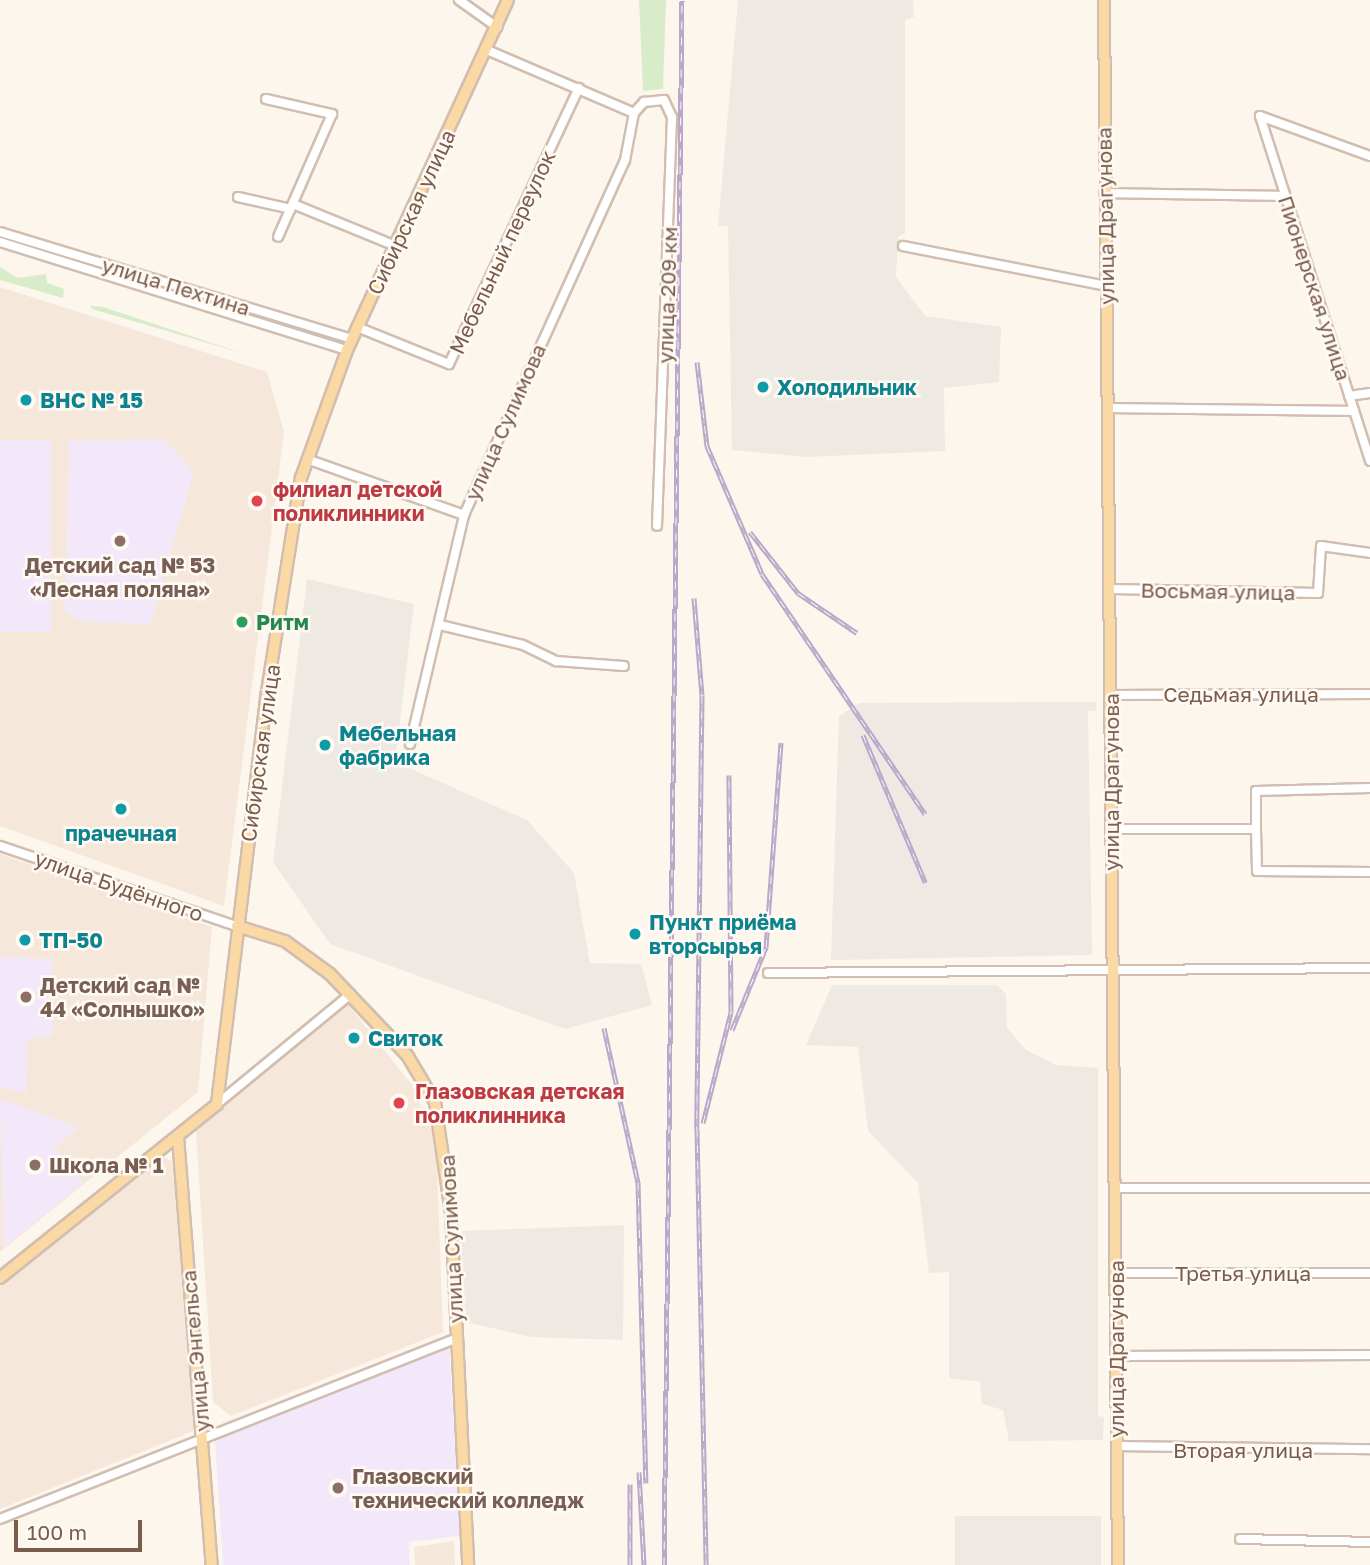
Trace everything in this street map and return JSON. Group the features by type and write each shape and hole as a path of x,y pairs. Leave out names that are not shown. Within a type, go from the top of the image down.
{"main road":[{"name":"Сибирская улица","path":"217,1104 266,698 307,459 349,345 508,0"},
{"name":"улица Драгунова","path":"1104,0 1104,193 1112,589 1110,830 1118,1565"},
{"name":"улица Сулимова","path":"237,926 301,950 351,993 422,1076 440,1119 457,1338 468,1565"},
{"path":"0,1278 217,1104"},
{"name":"улица Энгельса","path":"178,1137 212,1565"}],"street":[{"path":"459,0 497,27"},
{"path":"487,50 634,113"},
{"name":"Мебельный переулок","path":"357,327 449,364 579,88"},
{"path":"266,99 332,114 278,237"},
{"name":"улица 209 км","path":"634,113 644,102 664,100 672,117 657,526"},
{"name":"улица Сулимова","path":"410,744 464,514 625,160 634,113"},
{"name":"Пионерская улица","path":"1370,156 1260,116 1370,461"},
{"path":"1104,193 1285,196"},
{"path":"237,197 292,206 396,246"},
{"name":"улица Пехтина","path":"0,232 349,345"},
{"name":"улица Пехтина","path":"0,243 349,345"},
{"path":"903,246 1106,286"},
{"path":"1349,396 1370,393"},
{"path":"1110,408 1354,411"},
{"path":"307,459 464,514"},
{"name":"Восьмая улица","path":"1112,589 1318,593 1321,546 1370,553"},
{"path":"440,625 523,645 556,661 624,666"},
{"name":"Седьмая улица","path":"1111,695 1370,694"},
{"path":"1370,788 1256,790 1257,871 1370,872"},
{"path":"1110,830 1256,828"},
{"name":"улица Будённого","path":"0,846 237,926"},
{"path":"768,972 1370,968"},
{"path":"217,1104 351,993"},
{"path":"1114,1188 1370,1188"},
{"name":"Третья улица","path":"1116,1273 1370,1272"},
{"path":"0,1519 457,1338"},
{"path":"1116,1356 1370,1355"},
{"name":"Вторая улица","path":"1117,1446 1370,1449"},
{"path":"1240,1539 1370,1542"}],"shaded area":[{"path":"738,0 913,0 914,17 905,20 905,233 898,237 896,277 925,316 1001,327 999,382 944,388 945,451 806,457 732,450 728,226 718,226"},
{"path":"0,287 267,372 284,432 224,906 0,826"},
{"name":"Детский сад № 53 «Лесная поляна»","path":"163,439 194,471 150,624 81,621 65,611 69,441"},
{"path":"0,440 51,440 51,632 0,632"},
{"path":"307,579 414,604 395,762 527,820 574,873 590,963 641,964 652,1005 565,1029 330,944 273,862"},
{"path":"1096,702 1096,711 1088,711 1092,955 831,960 839,716 860,703"},
{"path":"0,854 212,927 198,1092 0,1252"},
{"name":"Детский сад № 44 «Солнышко»","path":"0,957 52,959 52,1036 28,1039 26,1093 0,1087"},
{"path":"832,985 997,985 1006,994 1007,1028 1026,1050 1057,1065 1098,1068 1098,1416 1104,1417 1103,1440 1009,1441 1003,1410 982,1404 980,1382 949,1378 949,1272 929,1273 918,1183 868,1131 858,1047 806,1045"},
{"path":"347,1003 412,1085 436,1141 443,1332 231,1416 213,1402 196,1129"},
{"name":"Школа № 1","path":"0,1099 79,1128 55,1147 84,1183 4,1247"},
{"path":"164,1157 178,1165 196,1430 0,1509 0,1287"},
{"path":"624,1225 623,1340 532,1337 465,1322 461,1231"},
{"name":"Глазовский технический колледж","path":"449,1345 460,1536 409,1542 410,1565 223,1565 215,1440"},
{"path":"955,1516 1101,1516 1101,1565 955,1565"},
{"path":"454,1541 455,1565 415,1565 414,1547"}],"green space":[{"path":"639,0 666,0 663,89 643,91"},
{"path":"0,267 18,278 46,274 47,283 64,289 63,298 0,280"},
{"path":"90,306 103,307 245,354 92,309"}],"railway":[{"path":"664,1565 682,0"},
{"path":"697,362 707,446 762,574 925,814"},
{"path":"750,532 798,593 857,633"},
{"path":"694,598 702,695 697,1129 706,1565"},
{"path":"863,735 925,882"},
{"path":"732,1030 766,947 781,743"},
{"path":"703,1123 731,1012 729,775"},
{"path":"604,1028 638,1182 646,1483"},
{"path":"639,1472 644,1565"},
{"path":"630,1484 630,1565"}],"place":[{"name":"Холодильник","path":"763,387"},
{"name":"ВНС № 15","path":"26,400"},
{"name":"филиал детской поликлинники","path":"257,501"},
{"name":"Детский сад № 53 «Лесная поляна»","path":"120,541"},
{"name":"Ритм","path":"242,622"},
{"name":"Мебельная фабрика","path":"325,745"},
{"name":"прачечная","path":"121,809"},
{"name":"Пункт приёма вторсырья","path":"635,934"},
{"name":"ТП-50","path":"25,940"},
{"name":"Детский сад № 44 «Солнышко»","path":"26,997"},
{"name":"Свиток","path":"354,1038"},
{"name":"Глазовская детская поликлинника","path":"399,1103"},
{"name":"Школа № 1","path":"35,1165"},
{"name":"Глазовский технический колледж","path":"338,1488"}]}
